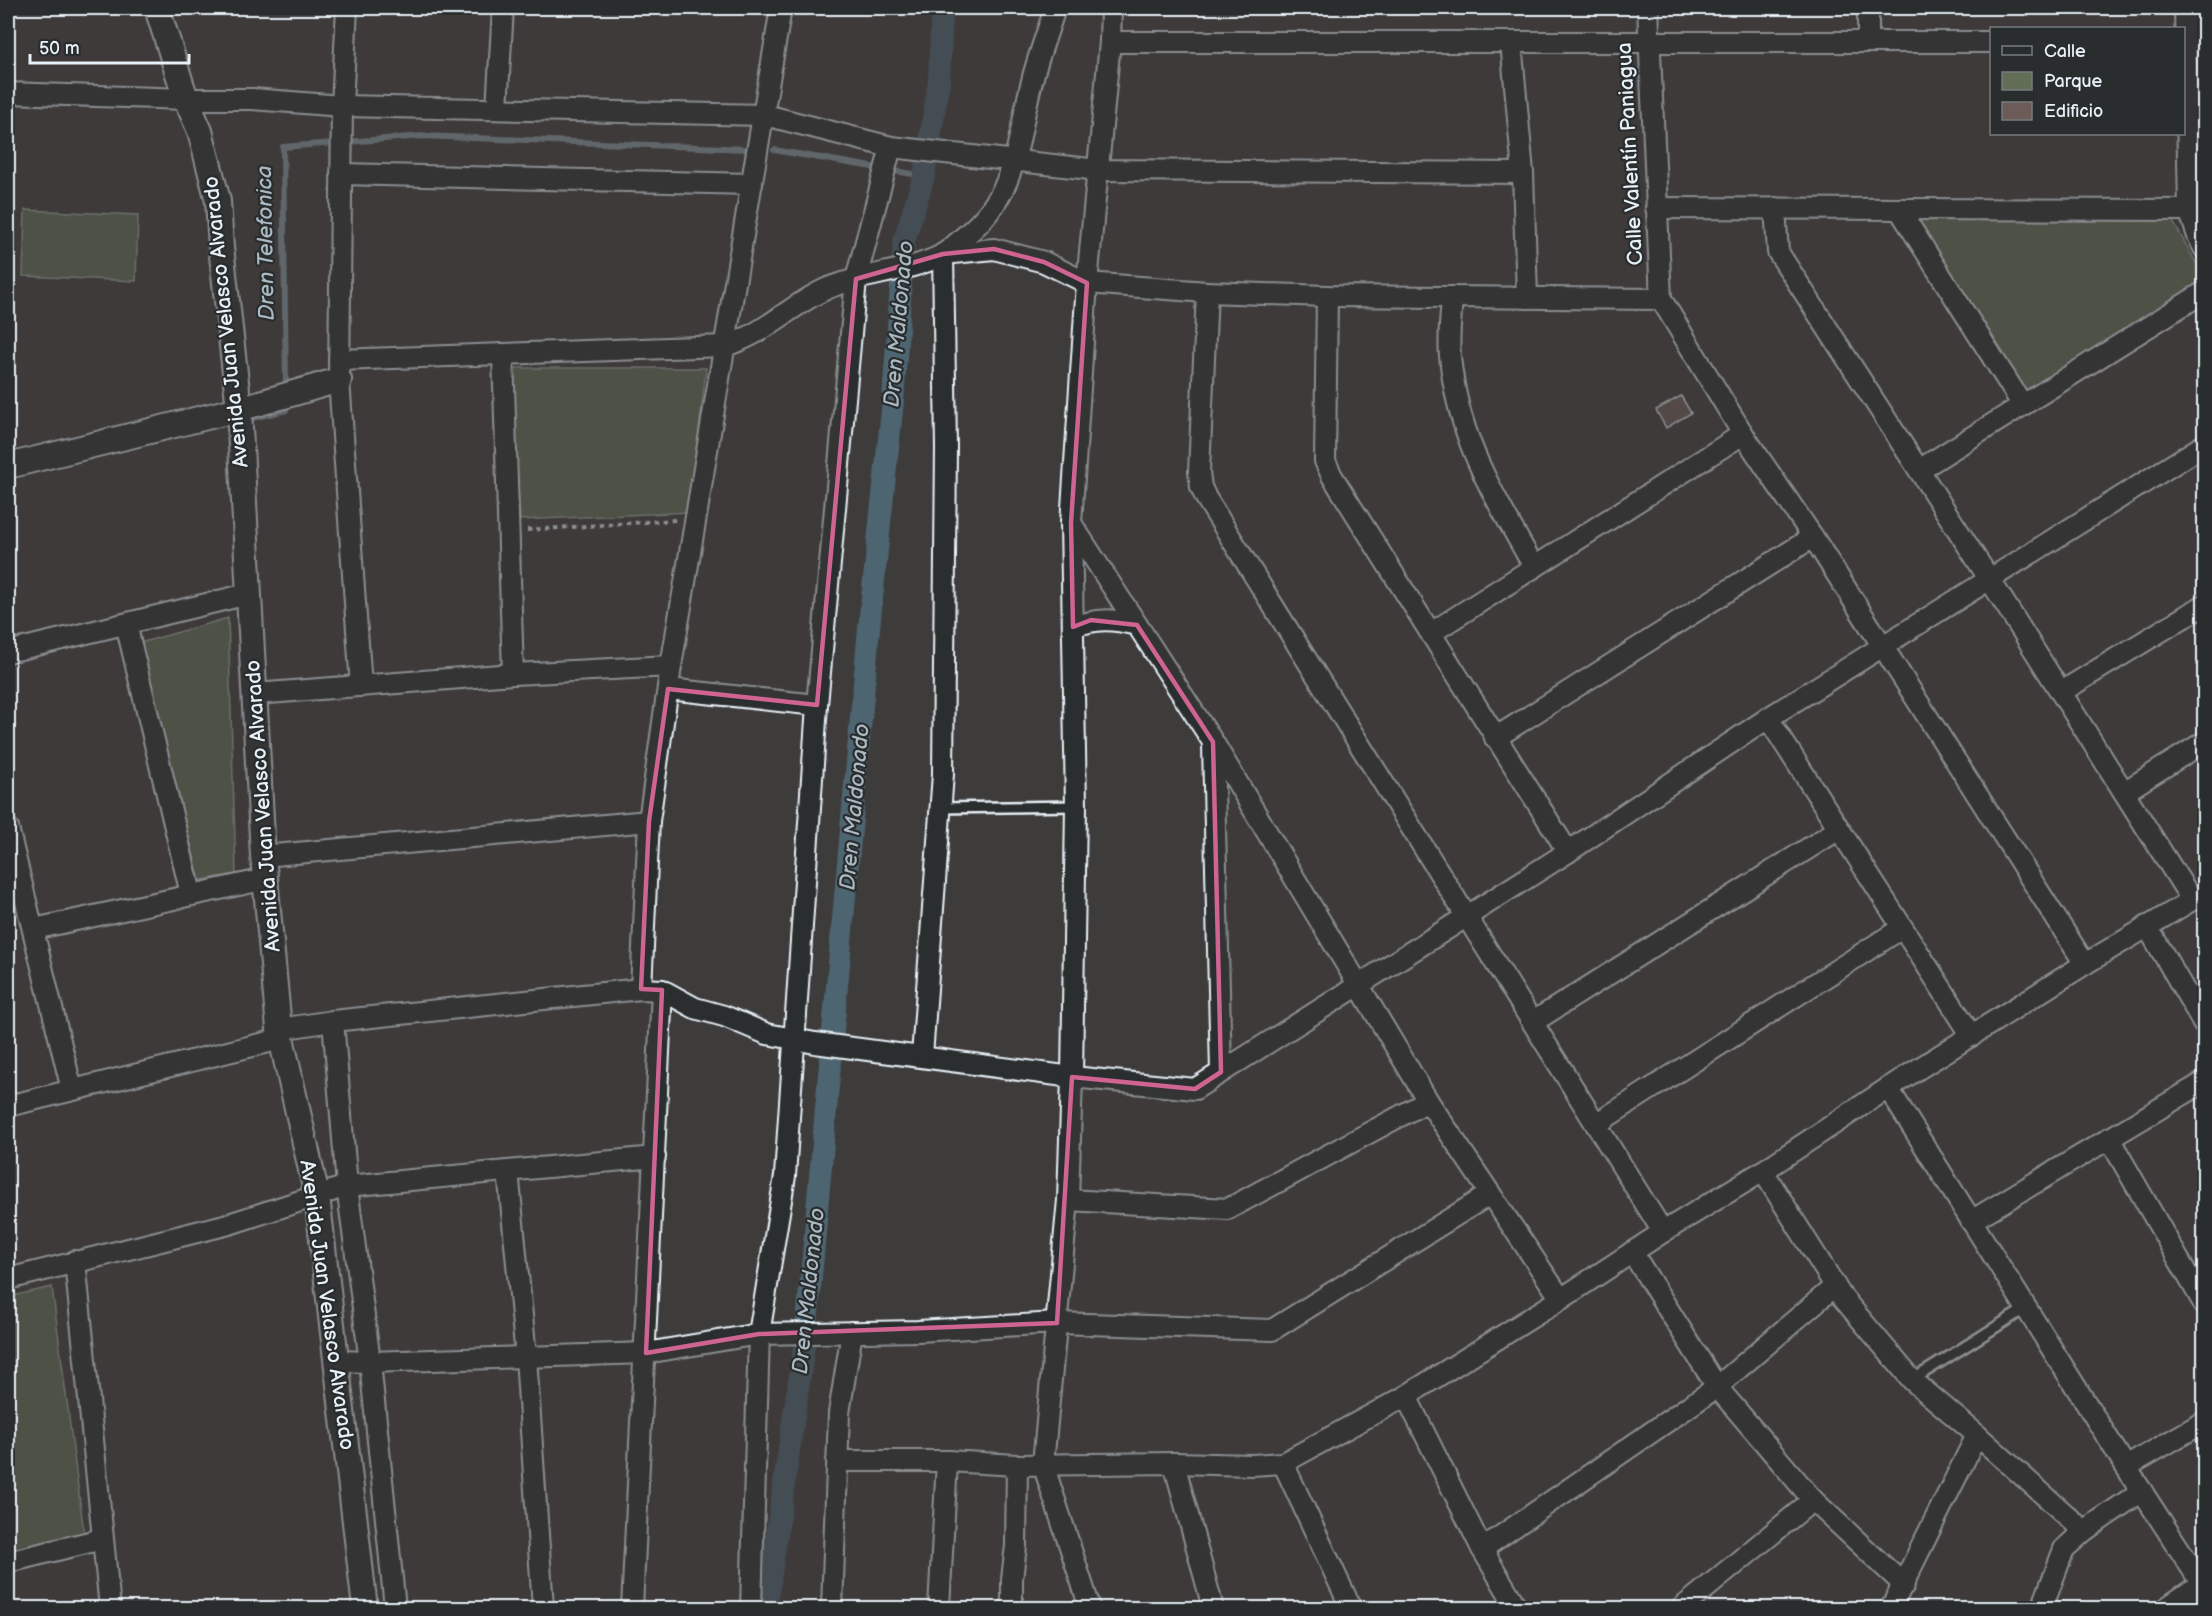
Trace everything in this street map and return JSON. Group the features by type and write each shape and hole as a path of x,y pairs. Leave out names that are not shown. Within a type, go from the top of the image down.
{"street":[{"name":"Avenida Juan Velasco Alvarado","path":"157,8 186,99 200,131 218,201 238,409 265,867 280,1034 317,1196 365,1608"},
{"path":"347,8 342,106 339,370 361,686"},
{"path":"497,108 503,8"},
{"path":"641,989 649,821 671,666 782,8"},
{"path":"943,254 979,225 1005,188 1015,162 1033,77 1055,8"},
{"path":"1090,1608 1043,1464 1068,1200 1072,1077 1077,806 1071,523 1087,283 1099,170 1111,8"},
{"name":"Calle Valentín Paniagua","path":"1648,8 1660,299"},
{"path":"1868,8 1868,42"},
{"path":"2185,8 2191,42 2189,210 2205,248"},
{"path":"1110,42 1990,42"},
{"path":"1511,42 1523,173 1527,298"},
{"path":"8,93 252,99 342,106 765,115 891,147 1099,170 1523,173"},
{"path":"751,1608 759,1334 805,1041 817,705 856,279 891,147"},
{"path":"341,174 752,184"},
{"path":"1656,208 2189,210"},
{"path":"837,1461 947,1461 1017,1465 1283,1463 1406,1396 1763,1171 1888,1088 2085,964 2198,897 2124,792 1778,252 1775,208"},
{"path":"1899,208 2022,405"},
{"path":"8,466 238,409 339,370 503,354 724,346 741,342 759,332 826,289 914,265 943,254 994,249 1044,262 1087,283 1207,292 1327,296 1660,299 1743,434 1814,537 2085,964"},
{"path":"922,1056 943,774 945,581 943,254"},
{"path":"1207,292 1199,472 1206,498 1663,1232"},
{"path":"1919,470 2205,292"},
{"path":"1327,296 1325,461 1332,476 1568,852"},
{"path":"1452,297 1449,354 1454,390 1465,432 1484,479 1534,567"},
{"path":"503,354 513,674"},
{"path":"1431,633 1743,434"},
{"path":"8,1106 333,1021 641,989 662,990 694,1008 724,1016 767,1034 805,1041 1072,1077 1195,1089 1568,852 1768,718 2205,445"},
{"path":"1071,523 1213,742 1428,1101 1561,1299"},
{"path":"1495,738 1814,537"},
{"path":"8,652 248,594"},
{"path":"2061,692 2205,604"},
{"path":"1073,627 1091,620 1116,620 1137,625"},
{"path":"126,624 191,894"},
{"path":"255,694 513,674 671,666"},
{"path":"668,689 817,705"},
{"path":"1768,718 1972,1036"},
{"path":"1213,742 1221,1072"},
{"path":"2124,792 2205,742"},
{"path":"34,929 191,894 265,867 649,821"},
{"path":"8,828 72,1090"},
{"path":"1533,1022 1839,829"},
{"path":"2147,926 2205,1024"},
{"path":"1596,1124 1902,928"},
{"path":"632,1608 662,990"},
{"path":"333,1021 347,1186 370,1362 395,1608"},
{"path":"1971,1221 2205,1082"},
{"path":"1888,1088 2126,1467 2203,1583 2166,1608"},
{"path":"1068,1200 1228,1209 1428,1101"},
{"path":"2109,1138 2205,1304"},
{"path":"8,1279 229,1224 347,1186 655,1157"},
{"path":"1763,1171 1842,1297 1912,1380 2084,1531"},
{"path":"508,1172 526,1357 543,1608"},
{"path":"337,1361 370,1362 646,1353 759,1334 918,1331 1057,1323 1272,1330 1490,1194"},
{"path":"1632,1252 1717,1387 1813,1500 1904,1585"},
{"path":"75,1261 110,1608"},
{"path":"1482,1548 1717,1387 1835,1286"},
{"path":"832,1608 839,1413 852,1332"},
{"path":"1406,1396 1482,1548 1517,1608"},
{"path":"2126,1467 2205,1422"},
{"path":"1891,1608 1977,1435"},
{"path":"939,1608 947,1461"},
{"path":"1174,1463 1213,1608"},
{"path":"1283,1463 1351,1608"},
{"path":"1012,1608 1017,1465"},
{"path":"2042,1608 2064,1549 2084,1531 2142,1491"},
{"path":"1682,1608 1813,1500"},
{"path":"8,1562 102,1539"}],"lane":[{"path":"940,808 1077,806"},
{"path":"1912,1380 2025,1308"}],"path":[{"path":"509,532 695,518"}],"highlighted area":[{"path":"994,249 1044,262 1087,283 1071,523 1073,627 1091,620 1137,625 1213,742 1221,1072 1195,1089 1072,1077 1057,1323 759,1334 646,1353 662,990 641,989 649,821 668,689 817,705 856,279 943,254"}],"green space":[{"path":"25,210 138,215 136,281 23,276"},
{"path":"1913,218 2171,218 2204,277 2204,281 2025,395"},
{"path":"511,368 706,368 690,512 520,520"},
{"path":"228,618 236,874 200,880 140,643"},
{"path":"52,1287 84,1533 8,1550 8,1297"}],"building":[{"path":"1681,396 1691,413 1666,428 1656,410"}],"waterway":[{"name":"Dren Maldonado","path":"766,1608 806,1333 870,617 893,401 904,241 924,176 939,81 942,8"},
{"name":"Dren Telefonica","path":"286,390 283,147 423,136 748,149"},
{"name":"Dren Telefonica","path":"774,150 924,176"},
{"name":"Dren Telefonica","path":"245,420 286,410 286,400"}]}
